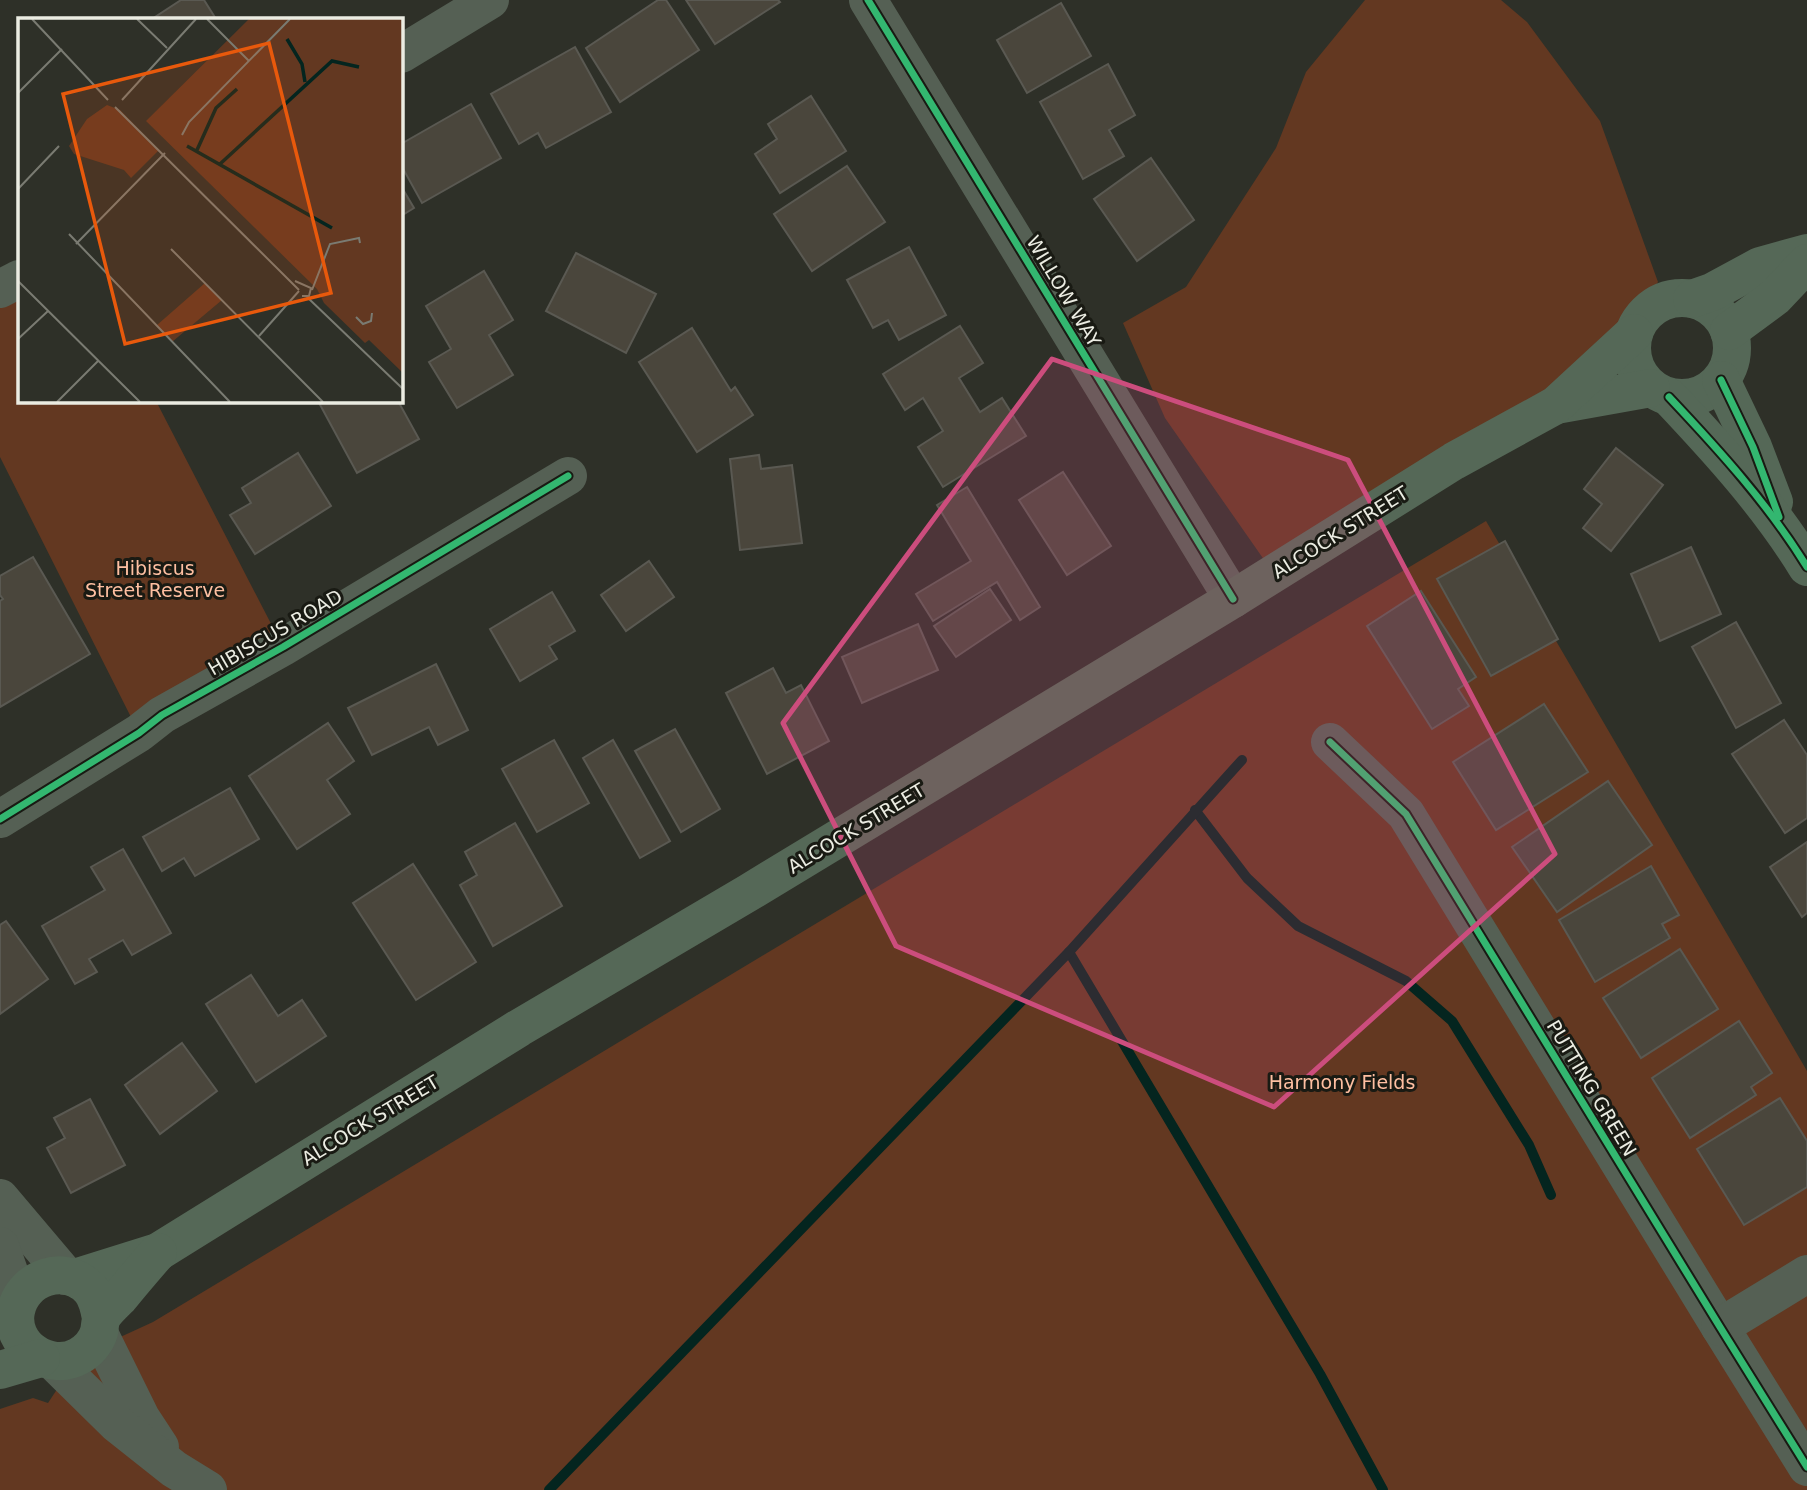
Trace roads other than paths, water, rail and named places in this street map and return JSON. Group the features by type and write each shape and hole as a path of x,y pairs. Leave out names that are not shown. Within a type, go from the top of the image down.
{"main road":[{"name":"ALCOCK STREET","path":"11,1313 29,1286 43,1278 54,1274 71,1277 158,1252 508,1035 760,886 1233,599 1454,461 1556,405 1634,333 1651,309 1663,302 1692,299 1712,292 1760,266 1807,253"},
{"path":"1729,331 1775,297 1807,263"},
{"path":"1692,299 1707,305 1721,316 1729,331 1732,348 1729,365 1721,380 1753,447 1784,530"},
{"path":"1634,333 1634,363 1641,377 1660,393 1784,530 1807,567"},
{"name":"ALCOCK STREET","path":"1556,405 1660,393 1683,398 1697,396 1710,390 1721,380"},
{"name":"ALCOCK STREET","path":"0,1370 47,1360 67,1361 79,1356 91,1346 100,1326 158,1252"},
{"path":"71,1277 89,1288 98,1301 100,1326"},
{"path":"11,1313 17,1333 26,1348 47,1360"}],"street":[{"path":"402,53 490,0"},
{"name":"WILLOW WAY","path":"868,0 1233,599"},
{"path":"0,289 18,280"},
{"name":"HIBISCUS ROAD","path":"0,819 139,733 162,715 283,647 568,476"},
{"name":"PUTTING GREEN","path":"1330,742 1406,814 1807,1467"},
{"path":"0,1198 71,1277"},
{"path":"0,1246 11,1313"},
{"path":"1720,1327 1807,1275"},
{"path":"100,1326 141,1418 174,1469"},
{"path":"47,1360 116,1423 174,1469 208,1490"}],"waterway":[{"path":"549,1490 1069,952 1242,760"},
{"path":"1195,810 1247,878 1298,926 1406,981 1452,1021 1529,1145 1551,1195"},
{"path":"1069,952 1320,1374 1383,1490"}],"park label":[{"name":"Hibiscus Street Reserve","path":"155,579"},
{"name":"Harmony Fields","path":"1342,1082"}]}
